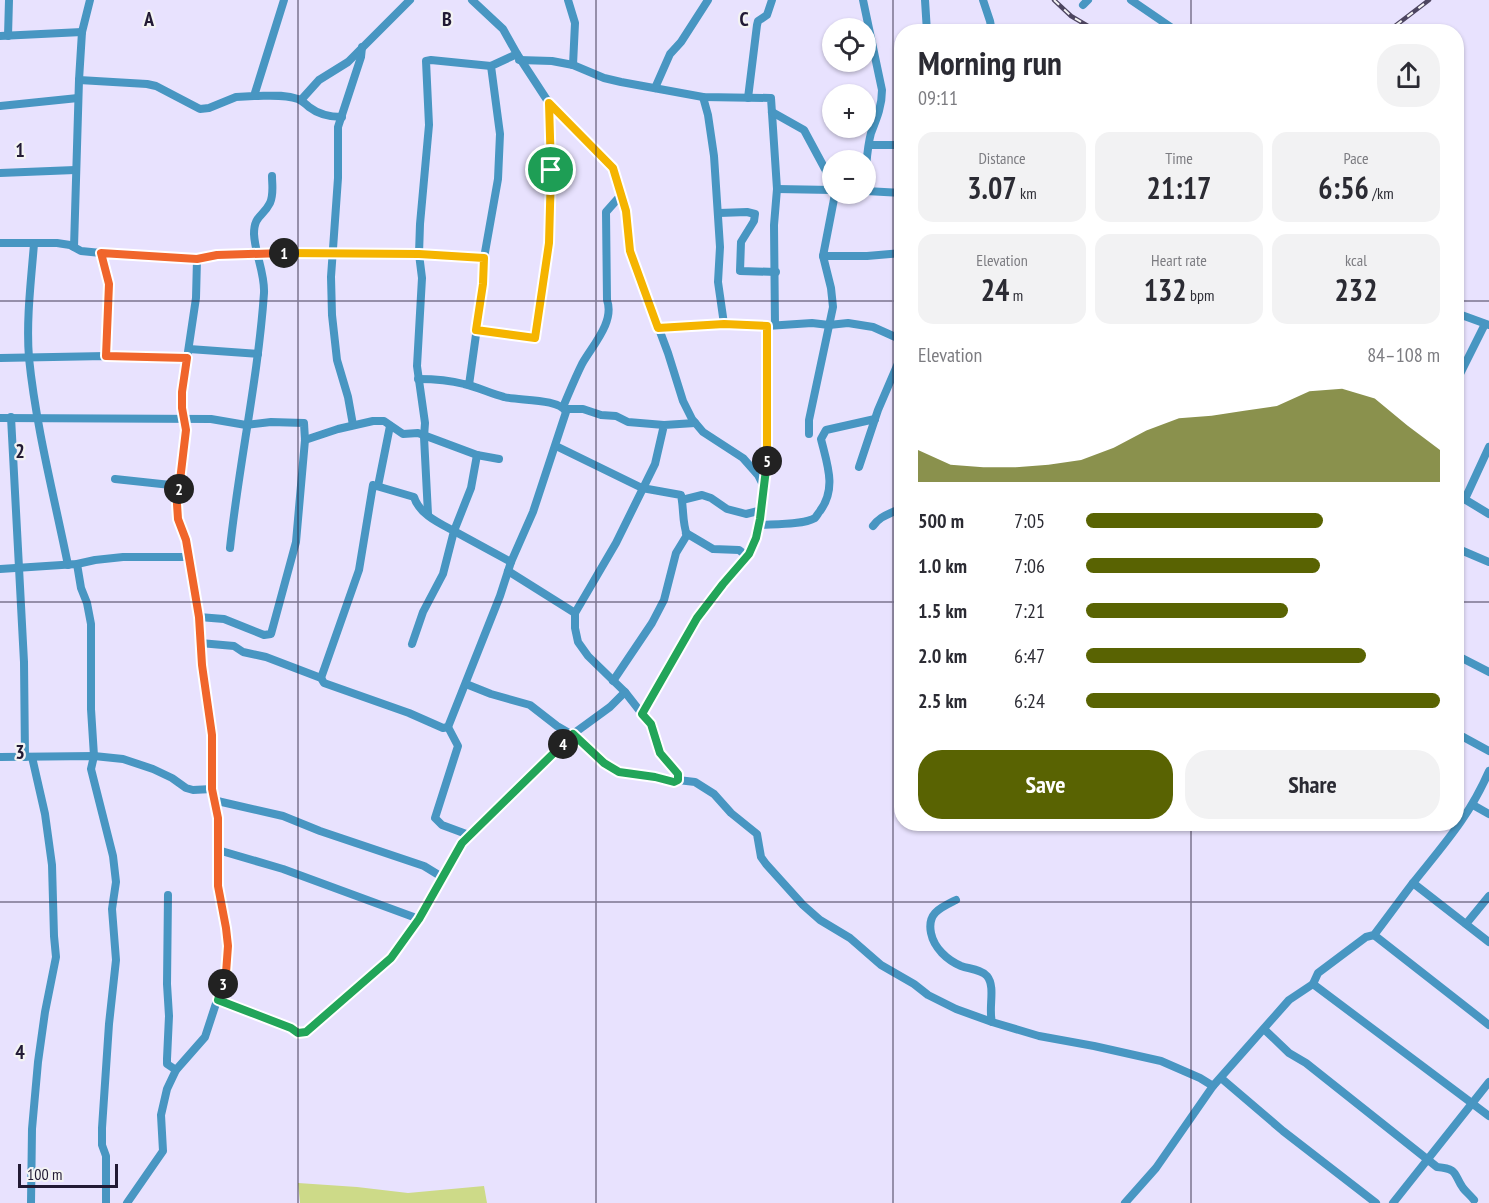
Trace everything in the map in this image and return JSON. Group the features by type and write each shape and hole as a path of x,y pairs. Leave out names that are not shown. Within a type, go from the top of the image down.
{"street":[{"path":"9,0 4,36 82,32"},
{"path":"74,248 75,170 82,32 90,0"},
{"path":"254,96 284,0"},
{"path":"301,100 319,80 348,62 410,0"},
{"path":"472,0 503,29 518,57 549,103 613,168 626,211 630,251 668,353 683,401 695,423 703,432 743,458 758,475 765,489"},
{"path":"568,0 575,23 573,65"},
{"path":"655,88 670,54 681,42 708,0"},
{"path":"748,98 757,25 758,21 767,15 772,0"},
{"path":"863,0 882,90 879,115 871,135 868,150"},
{"path":"925,0 926,24"},
{"path":"983,0 991,24"},
{"path":"1131,0 1166,24"},
{"path":"990,21 993,24"},
{"path":"353,425 336,349 331,296 338,178 338,127 361,57 362,47"},
{"path":"428,514 425,423 418,379 422,278 419,254 429,125 426,61 491,66 518,57 573,65 604,78 703,97 771,98 777,189 774,225 776,273 771,325 765,489 759,525 756,538 747,556 697,618 642,714"},
{"path":"469,385 483,284 484,258 498,179 500,134 491,66"},
{"path":"79,80 156,86 200,109 209,108 236,97 290,97 301,100 310,108 320,112 342,117"},
{"path":"703,97 712,136 719,213 718,282 724,324"},
{"path":"0,106 78,98"},
{"path":"476,330 535,338 551,217 549,103"},
{"path":"772,112 804,130 822,163"},
{"path":"869,145 894,145"},
{"path":"0,173 75,170"},
{"path":"230,548 246,424 258,354 264,293 263,275 254,236 255,225 258,217 269,204 273,193 272,176"},
{"path":"777,189 822,191"},
{"path":"876,192 894,193"},
{"path":"448,727 509,566 533,512 556,446 566,412 564,408 585,358 598,340 606,318 609,306 607,300 606,212 622,194"},
{"path":"809,434 809,420 833,307 823,256 832,204"},
{"path":"719,213 755,214 741,242 740,271 776,273"},
{"path":"0,243 64,243 81,251 197,259 217,255 334,253 419,254 484,258"},
{"path":"34,244 28,338 29,357 38,418 73,564 87,603 91,624 91,709 94,756 91,769 113,856 116,882 112,909 116,960 102,1128 102,1145 106,1156 106,1203"},
{"path":"101,253 109,284 106,356"},
{"path":"823,256 894,254"},
{"path":"127,1203 163,1150 162,1104 167,1089 176,1070 205,1037 226,973 228,959 226,928 218,886 218,818 213,800 212,735 199,617 186,540 178,519 177,504 186,430 182,392 196,298 197,259"},
{"path":"1464,316 1487,325 1464,367"},
{"path":"658,328 724,324 812,323 829,325 848,323 873,327 894,336"},
{"path":"0,358 258,354"},
{"path":"859,467 875,419 894,373"},
{"path":"418,379 469,385 504,397 548,402 564,408 583,409 601,415 616,416 628,422 664,425 695,423"},
{"path":"11,417 28,757 45,814 52,865 56,957 38,1062 32,1129 30,1203"},
{"path":"0,418 211,418 246,424 304,423 305,441 296,542 271,634 264,635 224,620 199,617"},
{"path":"759,525 793,524 815,517 827,501 831,483 821,439 826,430 875,419"},
{"path":"305,441 353,425 384,421 403,434 418,433 477,455 499,459"},
{"path":"664,425 655,464 616,543 574,613 574,628 578,642 588,656 625,692 651,724 660,753 678,774 678,780"},
{"path":"378,486 390,426"},
{"path":"556,446 642,488 681,495 685,508 683,519 687,535 676,553 664,600 652,623 614,681"},
{"path":"1489,447 1465,499 1489,514"},
{"path":"412,644 423,612 443,574 454,531 471,488 477,455"},
{"path":"115,479 180,486"},
{"path":"321,678 360,570 373,485 414,496 420,508 433,520 509,566 574,613"},
{"path":"682,500 702,495 727,509 746,514 762,510"},
{"path":"873,526 879,518 894,511"},
{"path":"687,535 686,533 713,549 739,550 747,556"},
{"path":"1464,551 1489,562"},
{"path":"0,569 73,564 123,557 188,556"},
{"path":"200,642 234,646 243,652 266,657 443,728 448,727"},
{"path":"1464,659 1489,672"},
{"path":"466,684 530,705 557,726 573,734 604,763 619,772 674,782 678,780 695,782 705,787 738,819 756,832 761,857 803,905 820,920 850,938 869,956 928,995 964,1012 1039,1036 1161,1061 1214,1086"},
{"path":"218,1000 302,1034 391,958 419,919 462,843 573,734 610,707 625,692"},
{"path":"448,727 458,746 435,818 442,825 469,836"},
{"path":"1464,737 1489,751"},
{"path":"0,758 94,756 123,759 153,769 193,790 212,789"},
{"path":"1464,818 1489,771"},
{"path":"213,800 283,816 424,866 442,877"},
{"path":"1473,805 1489,814"},
{"path":"1125,1203 1156,1168 1214,1086 1288,1000 1313,984 1318,973 1366,937 1374,935 1455,831"},
{"path":"218,850 283,869 419,919"},
{"path":"1413,884 1489,942"},
{"path":"168,895 167,1064 176,1070"},
{"path":"1466,924 1489,896"},
{"path":"956,900 932,915 929,923 934,942 936,947 953,961 988,977 991,986 992,1022"},
{"path":"1374,935 1489,1025"},
{"path":"1313,984 1489,1116"},
{"path":"1264,1029 1289,1053 1306,1063 1437,1167 1453,1170 1464,1189 1474,1200"},
{"path":"1221,1078 1252,1106 1376,1203"},
{"path":"1393,1203 1489,1082"}],"green space":[{"path":"298,1183 408,1193 484,1186 487,1203 300,1203"}],"railway":[{"path":"1054,0 1071,16 1084,24"},
{"path":"1398,24 1429,0"}],"route":[{"path":"549,103 613,168 626,211 630,251 658,328 724,324 767,326 767,464 756,538 749,554 697,618 642,714 651,724 657,747 678,774 678,780 674,782 619,772 604,763 573,734 462,843 419,919 391,958 306,1032 298,1033 291,1028 218,1000 228,959 226,928 218,886 218,818 212,789 212,735 202,665 199,617 186,540 178,519 177,504 186,430 182,392 187,358 106,356 109,284 101,253 197,259 234,254 317,252 484,258 483,284 476,330 535,338 549,243 551,170 548,132 549,103"}]}
